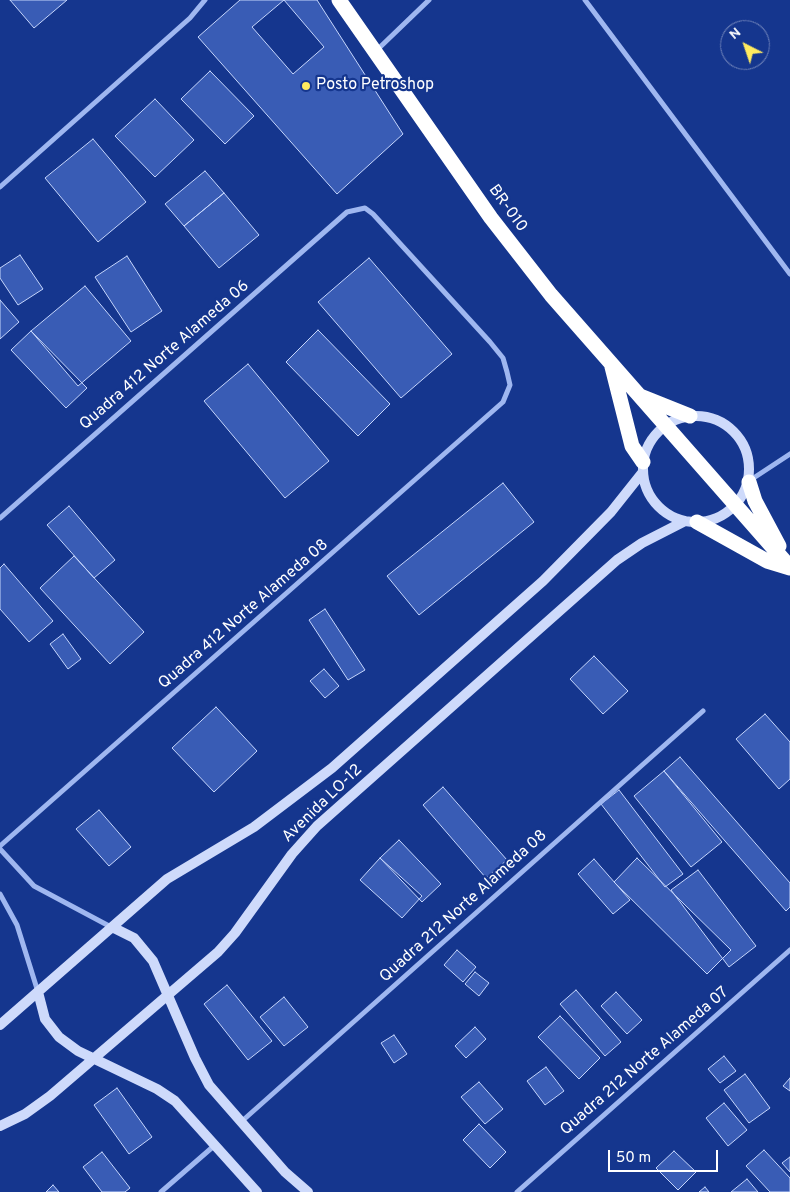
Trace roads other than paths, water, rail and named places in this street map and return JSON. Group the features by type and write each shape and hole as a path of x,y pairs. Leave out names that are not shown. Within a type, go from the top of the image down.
{"highway":[{"name":"BR-010","path":"339,0 491,218 551,294 788,565"},
{"path":"611,363 632,446 642,468"},
{"path":"639,395 690,416"},
{"path":"749,482 755,502 788,565"},
{"path":"691,522 767,561 788,565"}],"street":[{"path":"0,187 190,18 205,0"},
{"path":"376,51 429,0"},
{"path":"585,0 790,274"},
{"name":"Quadra 412 Norte Alameda 08","path":"0,848 503,402 510,385 503,358 490,342 373,214 365,208 347,212"},
{"name":"Quadra 412 Norte Alameda 06","path":"0,518 347,212"},
{"path":"666,425 690,416 715,419 730,428 741,440 748,456 749,482"},
{"name":"Avenida LO-12","path":"0,1025 167,879 254,827 332,768 543,581 611,512 642,468 646,448 654,435 666,425"},
{"path":"735,505 749,482 790,454"},
{"path":"642,468 646,490 656,504 669,515 691,522"},
{"name":"Avenida LO-12","path":"0,1126 33,1109 218,952 235,933 292,854 317,826 617,560 642,543 691,522 711,520 724,514 735,505"},
{"name":"Quadra 212 Norte Alameda 08","path":"241,1122 702,711"},
{"path":"0,848 34,886 134,938 143,947 153,961 203,1075 285,1172 308,1192"},
{"path":"0,894 17,925 45,1018 59,1038 74,1049 163,1092 183,1109 257,1192"},
{"name":"Quadra 212 Norte Alameda 07","path":"517,1192 790,950"},
{"path":"162,1192 215,1144"}],"place":[{"name":"Posto Petroshop","path":"306,86"}]}
